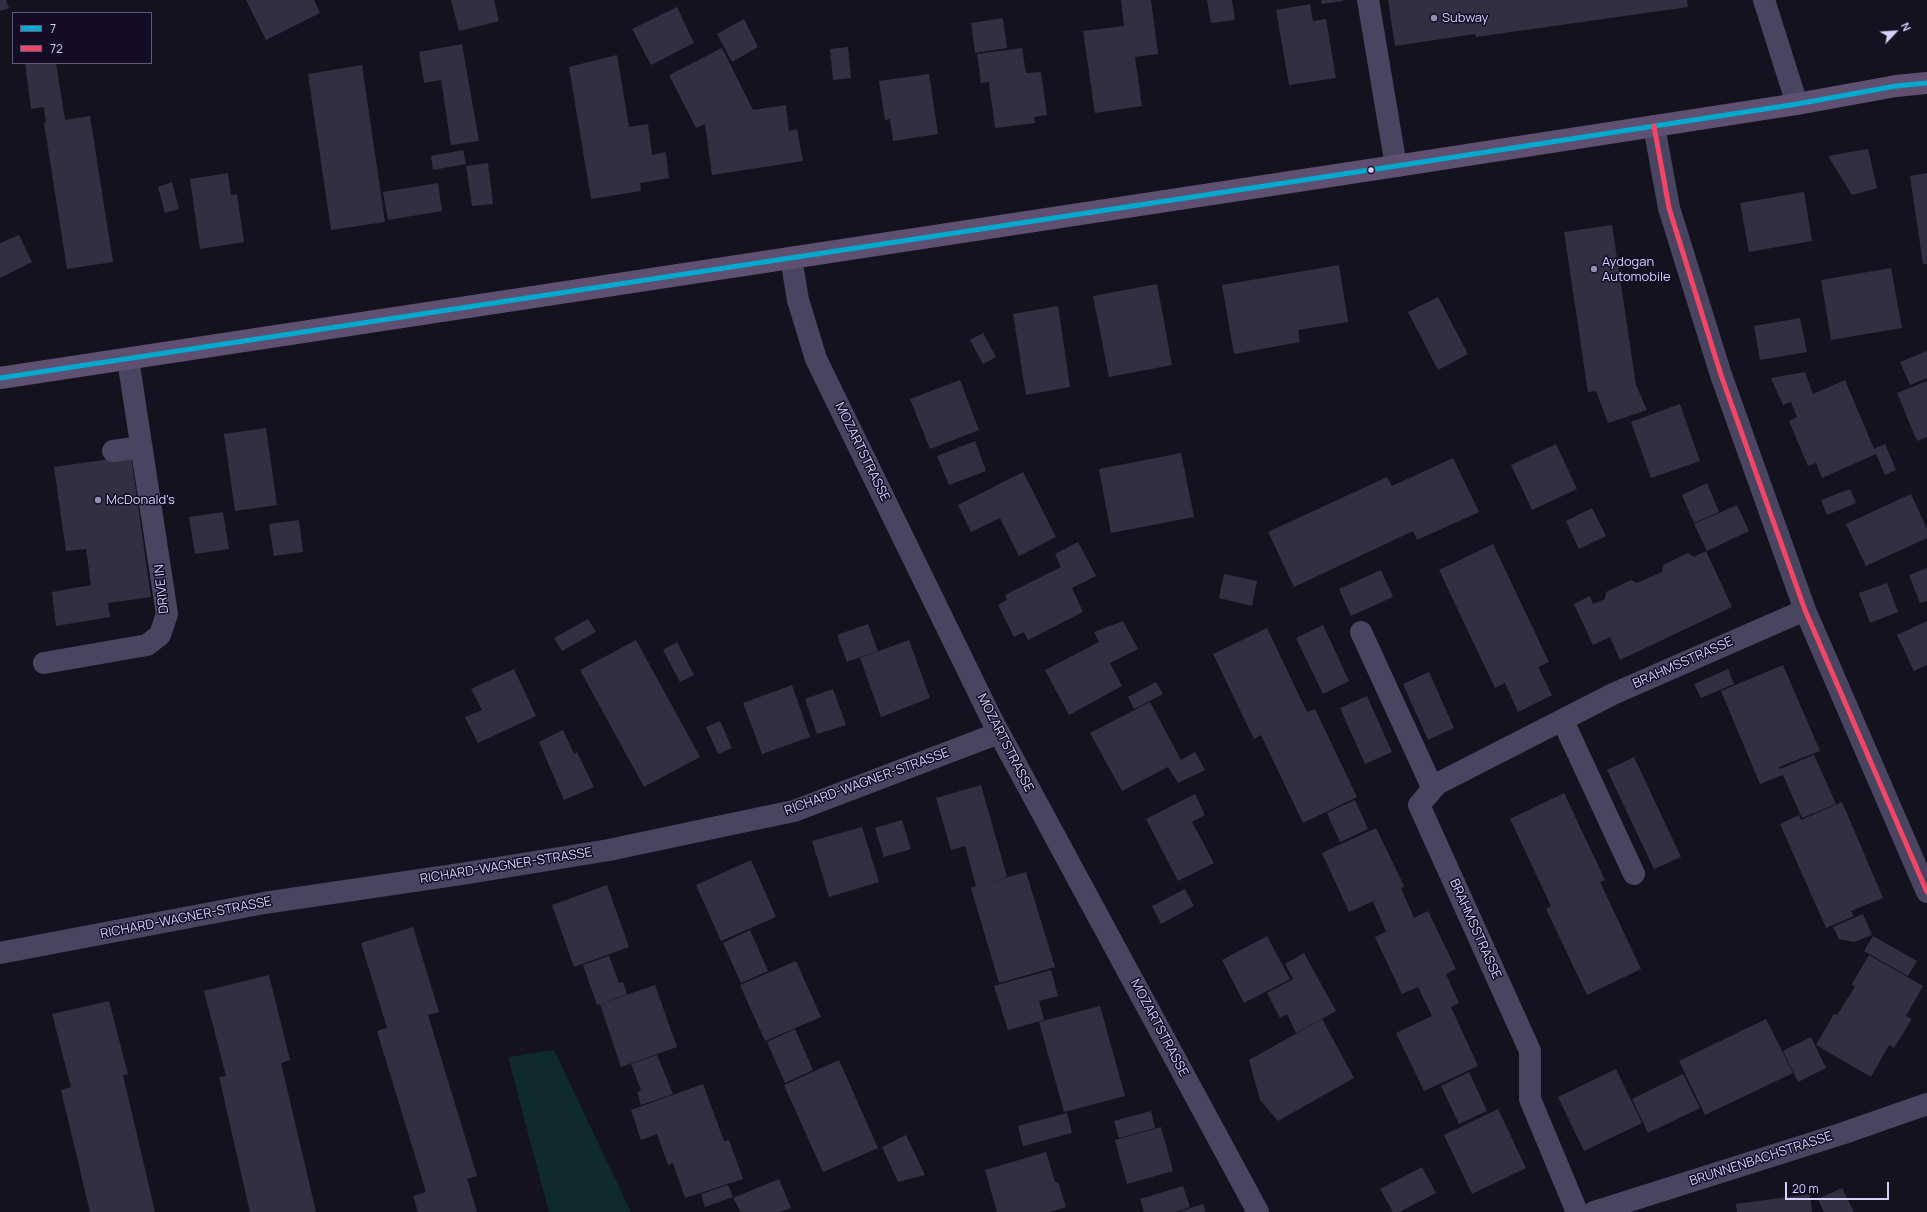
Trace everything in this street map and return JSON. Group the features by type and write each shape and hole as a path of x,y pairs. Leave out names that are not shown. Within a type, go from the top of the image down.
{"main road":[{"path":"0,378 1396,166 1797,104 1896,86 1927,83"}],"street":[{"path":"1368,0 1396,166"},
{"path":"1764,0 1797,104"},
{"path":"1654,126 1669,208 1718,368 1805,610 1927,892"},
{"name":"MOZARTSTRASSE","path":"791,258 798,300 816,359 999,733 1258,1212"},
{"name":"DRIVE IN","path":"44,663 147,645 160,635 167,614 128,358"},
{"path":"113,451 141,447"},
{"name":"BRAHMSSTRASSE","path":"1577,1212 1530,1099 1530,1051 1419,805 1437,784 1563,721 1613,694 1805,610"},
{"path":"1361,632 1433,789"},
{"path":"1563,721 1634,874"},
{"name":"RICHARD-WAGNER-STRASSE","path":"0,953 264,903 461,874 609,850 746,821 794,810 999,733"},
{"name":"BRUNNENBACHSTRASSE","path":"1594,1212 1841,1134 1927,1104"}],"green space":[{"path":"554,1050 631,1212 549,1212 508,1057"}],"building":[{"path":"0,0 6,0 9,8 0,11"},
{"path":"246,0 314,0 320,13 266,40"},
{"path":"451,0 494,0 499,21 459,31"},
{"path":"1121,0 1151,0 1158,54 1135,57 1142,106 1095,113 1083,31 1124,26"},
{"path":"1207,0 1232,0 1235,20 1211,23"},
{"path":"1321,0 1343,0 1343,1 1322,4"},
{"path":"1388,0 1687,0 1688,7 1476,37 1475,34 1395,46"},
{"path":"1310,4 1313,21 1326,19 1336,78 1289,85 1276,10"},
{"path":"677,7 694,43 651,65 632,29"},
{"path":"1003,18 1007,48 975,53 971,23"},
{"path":"744,19 758,47 732,62 717,34"},
{"path":"462,44 479,141 451,145 441,80 424,83 419,52"},
{"path":"848,47 851,78 833,80 830,49"},
{"path":"722,48 753,110 786,105 789,131 797,129 803,161 712,175 705,124 696,128 669,75"},
{"path":"1022,48 1026,73 1041,72 1047,115 1034,117 1035,123 995,128 989,82 981,83 977,54"},
{"path":"617,55 629,127 648,124 652,155 666,152 669,178 640,183 641,191 591,199 569,67"},
{"path":"25,64 56,64 65,120 90,116 113,262 67,269 44,123 46,123 44,107 31,109"},
{"path":"362,65 385,222 331,230 308,74"},
{"path":"929,74 938,134 893,141 890,119 885,120 879,81"},
{"path":"1868,149 1877,188 1852,195 1828,156"},
{"path":"463,150 466,164 433,170 431,156"},
{"path":"488,163 493,204 472,206 466,166"},
{"path":"228,173 231,195 237,194 244,242 200,249 190,179"},
{"path":"1927,173 1927,264 1923,264 1910,176"},
{"path":"172,182 179,209 165,213 158,187"},
{"path":"438,183 442,211 388,220 383,192"},
{"path":"1804,192 1812,241 1749,252 1740,203"},
{"name":"Aydogan Automobile","path":"1612,225 1636,385 1647,410 1608,423 1596,391 1588,392 1564,232"},
{"path":"19,235 32,262 0,278 0,243"},
{"path":"1339,265 1348,322 1298,330 1300,342 1234,354 1222,285"},
{"path":"1891,268 1902,328 1831,340 1821,280"},
{"path":"1157,284 1172,365 1109,377 1093,296"},
{"path":"1438,297 1468,354 1438,370 1408,312"},
{"path":"1058,306 1070,387 1026,395 1013,314"},
{"path":"1800,318 1807,352 1760,360 1754,326"},
{"path":"983,333 996,357 983,364 970,340"},
{"path":"1927,351 1927,378 1910,385 1900,362"},
{"path":"1805,372 1813,394 1845,380 1874,449 1885,444 1896,470 1885,475 1876,454 1822,478 1816,463 1808,466 1789,421 1797,417 1791,402 1783,405 1771,378"},
{"path":"960,380 979,430 930,449 910,399"},
{"path":"1927,381 1927,437 1917,441 1897,393"},
{"path":"1680,404 1700,461 1651,478 1631,422"},
{"path":"266,428 277,505 235,511 224,434"},
{"path":"975,441 986,471 949,485 937,456"},
{"path":"1556,444 1577,489 1532,510 1511,465"},
{"path":"1181,453 1194,517 1111,533 1099,469"},
{"name":"McDonald's","path":"131,456 151,597 108,603 110,617 56,626 52,592 91,585 86,549 66,551 54,467"},
{"path":"1453,458 1479,512 1417,540 1413,531 1294,587 1268,532 1387,477 1392,486"},
{"path":"1023,472 1056,537 1019,556 1000,518 971,532 958,505"},
{"path":"1707,483 1719,512 1694,523 1682,495"},
{"path":"1850,489 1856,503 1827,515 1821,500"},
{"path":"1911,494 1927,529 1927,538 1866,566 1846,524"},
{"path":"1737,505 1749,531 1707,551 1694,524"},
{"path":"1592,508 1606,536 1579,549 1566,521"},
{"path":"223,512 229,549 195,554 189,517"},
{"path":"299,520 303,552 274,556 269,524"},
{"path":"1078,542 1096,576 1072,588 1083,612 1028,640 1024,632 1014,637 998,605 1007,600 1005,595 1061,567 1055,554"},
{"path":"1493,544 1549,662 1538,667 1552,695 1518,712 1505,683 1495,688 1439,570"},
{"path":"1706,551 1732,607 1620,660 1610,637 1593,645 1574,604 1590,596 1593,604 1605,599 1606,592 1631,580 1637,583 1662,572 1663,565 1688,553 1694,557"},
{"path":"1927,568 1927,601 1920,603 1909,575"},
{"path":"1381,570 1393,597 1351,616 1339,589"},
{"path":"1224,574 1257,581 1252,606 1219,598"},
{"path":"1887,583 1898,612 1870,623 1859,593"},
{"path":"588,619 596,632 562,651 554,638"},
{"path":"1123,621 1138,649 1110,663 1122,686 1069,715 1045,670 1099,642 1094,632"},
{"path":"1927,621 1927,665 1914,671 1897,635"},
{"path":"868,624 878,651 847,662 837,635"},
{"path":"1323,625 1349,681 1323,694 1296,638"},
{"path":"1267,628 1307,712 1315,709 1357,797 1303,823 1261,735 1254,739 1213,654"},
{"path":"636,640 700,757 644,787 580,670"},
{"path":"909,640 930,698 881,717 860,658"},
{"path":"677,642 694,675 680,682 663,650"},
{"path":"1783,665 1820,751 1779,767 1780,769 1814,755 1836,804 1802,818 1783,775 1760,784 1721,691"},
{"path":"514,669 536,716 478,743 465,717 482,710 471,689"},
{"path":"1728,669 1734,684 1701,698 1694,684"},
{"path":"1429,672 1454,728 1428,740 1403,684"},
{"path":"1156,682 1163,694 1134,709 1128,697"},
{"path":"792,685 810,737 762,754 743,703"},
{"path":"833,689 846,725 817,734 805,699"},
{"path":"1367,696 1392,752 1365,764 1340,708"},
{"path":"1150,702 1181,760 1195,752 1205,770 1178,783 1168,767 1122,791 1090,733"},
{"path":"720,721 732,748 718,754 706,727"},
{"path":"563,730 574,754 577,752 594,787 564,800 539,742"},
{"path":"1634,757 1681,857 1654,869 1607,770"},
{"path":"981,785 1007,877 988,883 1026,872 1055,967 999,983 971,888 976,886 965,846 951,850 936,798"},
{"path":"1564,793 1605,880 1600,882 1641,969 1587,995 1546,909 1551,906 1510,819"},
{"path":"1195,794 1205,815 1192,822 1214,863 1178,881 1146,819"},
{"path":"1355,800 1368,829 1340,842 1327,813"},
{"path":"1842,802 1883,898 1851,911 1854,916 1826,928 1780,824 1799,815 1801,820"},
{"path":"902,820 911,849 884,857 875,828"},
{"path":"862,827 879,882 829,897 812,841"},
{"path":"1376,828 1404,886 1401,888 1414,918 1428,911 1456,969 1446,974 1459,1003 1451,1007 1478,1066 1424,1091 1396,1033 1432,1016 1418,987 1402,994 1375,937 1391,929 1386,931 1373,902 1378,899 1349,912 1322,853"},
{"path":"751,860 776,917 721,941 696,885"},
{"path":"607,885 629,947 574,967 552,905"},
{"path":"1185,889 1194,906 1161,924 1152,906"},
{"path":"1863,914 1872,935 1854,942 1839,939 1833,927"},
{"path":"413,927 439,1012 428,1015 477,1176 467,1179 477,1212 418,1212 413,1196 426,1192 377,1031 387,1028 361,943"},
{"path":"750,930 768,971 741,983 723,943"},
{"path":"1267,936 1290,979 1244,1003 1222,960"},
{"path":"1873,936 1917,961 1908,976 1864,951"},
{"path":"1304,953 1336,1011 1296,1033 1287,1014 1280,1018 1267,993 1293,979 1285,964"},
{"path":"1869,955 1923,986 1906,1016 1912,1019 1894,1048 1889,1045 1871,1077 1816,1045 1834,1014 1837,1015 1855,987 1852,984"},
{"path":"609,956 619,983 623,982 627,994 597,1005 583,965"},
{"path":"796,961 821,1017 765,1041 740,985"},
{"path":"1051,970 1058,996 1039,1001 1044,1020 1008,1030 994,986"},
{"path":"269,975 290,1060 281,1063 316,1212 250,1212 219,1077 226,1076 204,991"},
{"path":"655,985 677,1047 621,1067 600,1004"},
{"path":"109,1001 128,1074 123,1075 155,1212 90,1212 61,1090 71,1087 52,1014"},
{"path":"1100,1006 1125,1096 1064,1112 1039,1022"},
{"path":"1322,1019 1354,1078 1278,1121 1260,1100 1249,1060"},
{"path":"1766,1019 1793,1073 1705,1115 1679,1061"},
{"path":"795,1029 813,1070 785,1083 767,1042"},
{"path":"1811,1037 1826,1068 1798,1082 1783,1051"},
{"path":"657,1055 673,1094 641,1105 637,1092 641,1090 631,1064"},
{"path":"839,1060 878,1148 823,1172 784,1085"},
{"path":"1616,1069 1642,1123 1584,1151 1558,1097"},
{"path":"1469,1072 1487,1111 1459,1124 1441,1086"},
{"path":"1683,1074 1700,1108 1648,1133 1632,1099"},
{"path":"703,1084 724,1141 729,1140 743,1179 685,1198 673,1163 668,1165 657,1134 641,1140 631,1110"},
{"path":"1498,1109 1526,1168 1472,1194 1444,1135"},
{"path":"1151,1111 1155,1128 1119,1138 1114,1121"},
{"path":"1067,1113 1072,1133 1023,1146 1018,1126"},
{"path":"1161,1127 1173,1171 1127,1184 1115,1140"},
{"path":"906,1135 925,1175 898,1182 882,1147"},
{"path":"1046,1152 1055,1182 1058,1182 1066,1207 1049,1212 997,1212 985,1170"},
{"path":"1422,1167 1436,1193 1399,1212 1393,1212 1380,1189"},
{"path":"779,1179 791,1208 780,1212 741,1212 733,1198"},
{"path":"728,1185 733,1197 705,1207 701,1194"},
{"path":"1183,1186 1190,1207 1175,1212 1144,1212 1140,1199"},
{"path":"1842,1188 1854,1212 1824,1212 1818,1199"},
{"path":"1810,1194 1812,1212 1737,1212 1736,1204"},
{"path":"1203,1204 1206,1212 1179,1212"}],"transit line":[{"name":"7","path":"0,378 1396,166 1797,104 1896,86 1927,83"},
{"name":"72","path":"1654,126 1669,208 1721,375 1805,610 1927,892"}],"place":[{"name":"Subway","path":"1434,18"},
{"name":"Aydogan Automobile","path":"1594,269"},
{"name":"McDonald's","path":"98,500"}]}
